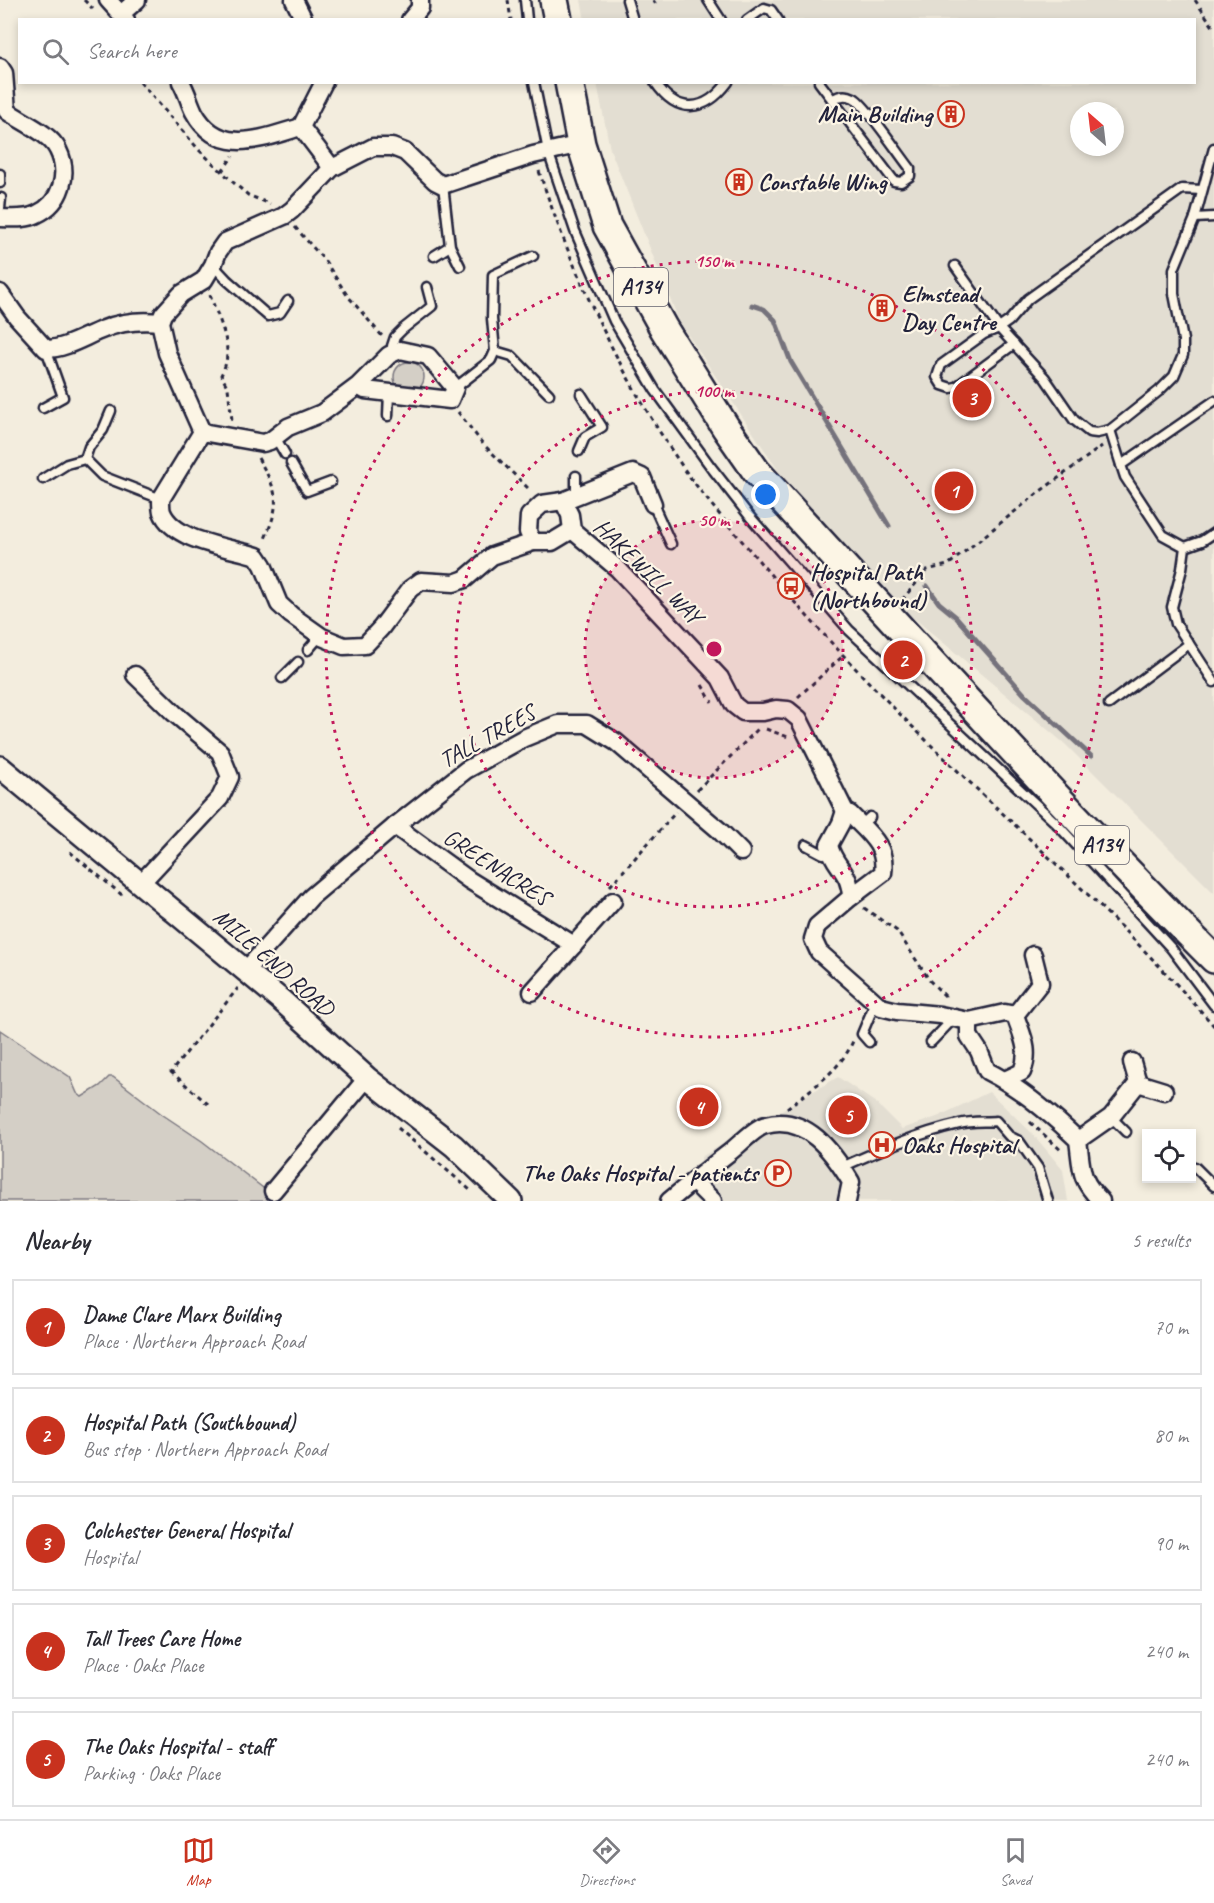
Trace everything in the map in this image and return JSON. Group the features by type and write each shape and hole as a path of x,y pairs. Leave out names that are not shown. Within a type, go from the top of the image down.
{"main road":[{"path":"554,0 558,18"},
{"name":"A134","path":"569,84 581,144 607,226 664,329 756,471 1000,738 1128,873 1214,959"}],"street":[{"path":"108,0 124,17 137,0"},
{"path":"294,0 303,18"},
{"path":"412,18 420,8 420,0"},
{"path":"0,68 4,73 7,111 45,135 58,149 64,170 61,190 49,206 36,215 17,219 0,218"},
{"path":"182,84 204,127 221,139 240,142 301,127 323,84"},
{"path":"301,127 332,168"},
{"path":"202,432 167,353 160,322 163,314 181,294 204,280 225,242 284,216 332,168 373,147 392,147 405,152 435,182 443,185 548,151 581,144"},
{"path":"0,293 17,317 46,349 57,349 106,328 137,320 160,322"},
{"path":"202,432 263,443 288,427 322,413 358,386 394,348 428,357 456,388 450,400 365,390 358,386"},
{"path":"202,432 190,448 161,499 161,511 169,524 187,537 257,556 279,604 320,636 344,646 365,645 381,628 410,589 421,581 454,583 465,579 492,556 533,542 552,542 572,530"},
{"name":"HAKEWILL WAY","path":"533,542 528,532 529,516 542,504 570,498 633,473 642,477 653,504"},
{"name":"HAKEWILL WAY","path":"570,498 572,530 618,568 720,678 734,705 743,712 788,710 799,719 845,811 866,821 883,852 883,873 817,926 813,939 819,952 881,1007 954,1018 1005,1013 1015,1015"},
{"path":"135,675 174,713 220,752 230,777 220,798 141,883"},
{"name":"TALL TREES","path":"238,980 311,897 395,826 466,770 524,738 558,724 587,724 616,742 719,830 741,852"},
{"name":"MILE END ROAD","path":"0,767 141,883 238,980 454,1146 510,1201"},
{"path":"845,811 829,845 831,853 847,874 851,884 851,898"},
{"name":"GREENACRES","path":"395,826 469,880 574,945"},
{"path":"532,992 613,901"},
{"path":"1005,1080 1022,1072 1027,1060 1027,1049 1015,1015 1040,983 1033,955"},
{"path":"954,1018 979,1051 987,1071 1037,1098 1078,1140 1080,1169 1089,1190 1101,1201"},
{"path":"1132,1062 1138,1083"},
{"path":"273,1191 367,1078"},
{"path":"1078,1140 1111,1117 1138,1083"},
{"path":"1138,1083 1164,1091"},
{"path":"669,1201 764,1125 784,1123 801,1128 817,1138 834,1154 850,1182 847,1201"},
{"path":"693,1181 713,1201"}],"lane":[{"path":"525,0 527,18"},
{"path":"627,0 632,18"},
{"path":"708,0 720,18"},
{"path":"750,18 764,8 771,10 777,18"},
{"path":"534,84 548,151 575,231 614,321 655,390 718,476 751,518 849,630 1056,823 1171,948 1214,1005"},
{"path":"656,84 663,94 678,105 693,107 715,98 726,84"},
{"path":"820,84 832,100 894,181 901,182 910,176 910,168 861,104 847,95 838,95 832,100"},
{"path":"955,266 999,328 1045,378 1074,420 1082,428 1097,433 1110,430 1174,376 1183,355 1183,340 1174,294 1174,268 1195,218 1214,148"},
{"path":"0,174 0,183"},
{"path":"443,185 450,246 460,266"},
{"path":"1014,344 956,387 942,385 937,377 941,365 984,334 1009,321 1028,299 1182,189 1202,190"},
{"path":"0,209 1,198"},
{"path":"1195,218 1214,217"},
{"path":"434,256 450,246"},
{"path":"456,388 491,360 495,351 492,320 494,275 533,256"},
{"path":"213,265 267,316 280,313 288,301"},
{"path":"394,348 395,337 432,306 427,287"},
{"path":"43,408 63,397 46,349"},
{"path":"495,351 512,356 549,394"},
{"path":"388,416 389,393"},
{"path":"579,451 585,437 602,427 581,394"},
{"path":"1121,465 1214,401"},
{"path":"85,459 89,447 103,430 111,411"},
{"path":"1110,430 1125,477 1163,535 1185,547 1202,541 1214,532"},
{"path":"275,437 285,454"},
{"path":"44,479 67,464 85,459"},
{"path":"85,459 102,476 161,499"},
{"path":"291,463 307,491 332,482"},
{"path":"570,498 576,476"},
{"path":"653,504 671,544"},
{"path":"1185,547 1172,607 1176,624 1214,682"},
{"path":"308,650 320,636"},
{"path":"1109,704 1189,644"},
{"path":"282,678 298,662"},
{"path":"806,845 823,854 831,853"},
{"path":"869,1042 862,1034 875,1003"},
{"path":"931,1042 954,1018"},
{"path":"1111,1117 1126,1132"},
{"path":"842,1167 880,1150 962,1123 996,1121 1009,1136 1019,1141 1038,1168 1048,1201"},
{"path":"1196,1168 1214,1186"}],"path":[{"path":"508,0 511,18"},
{"path":"653,0 657,6"},
{"path":"1195,0 1214,28"},
{"path":"142,84 200,151 248,195 276,208 284,216 325,261 356,306 394,348"},
{"path":"204,280 222,326 229,356 221,375 228,388 231,417 273,484 277,505 257,556"},
{"path":"896,606 927,570 948,565 1038,493 1113,439"},
{"path":"795,700 844,655 933,747 1122,927 1214,1026"},
{"path":"760,727 785,735 792,741"},
{"path":"68,850 128,900"},
{"path":"851,898 897,931 930,981 945,996 954,1018"},
{"path":"208,1104 171,1072 238,980"},
{"path":"764,1125 819,1084 848,1054 854,1039"},
{"path":"395,1126 474,1193"}],"shaded area":[{"path":"581,0 1214,0 1214,893 1065,744 885,594 780,473 680,323 610,149 597,84 1196,84 1196,18 585,18"},
{"path":"409,362 415,363 423,371 423,383 415,391 409,392 403,391 395,383 394,377 395,371 403,363"},
{"path":"0,1030 70,1077 77,1093 82,1097 100,1086 109,1077 113,1077 280,1201 0,1201"},
{"name":"Oaks Hospital","path":"838,1077 876,1103 902,1129 937,1117 989,1092 1033,1134 1063,1170 1068,1201 707,1201 703,1196 701,1157"}],"waterway":[{"path":"752,305 764,309 775,320 791,362 889,526"},
{"path":"927,586 939,603 956,617 1025,695 1091,756"}],"place":[{"name":"Main Building","path":"951,114"},
{"name":"Constable Wing","path":"739,182"},
{"name":"Elmstead Day Centre","path":"882,308"},
{"name":"Colchester General Hospital","path":"972,398"},
{"name":"Dame Clare Marx Building","path":"954,491"},
{"name":"Hospital Path (Northbound)","path":"791,586"},
{"name":"Hospital Path (Southbound)","path":"903,660"},
{"name":"Tall Trees Care Home","path":"699,1107"},
{"name":"The Oaks Hospital - staff","path":"848,1115"},
{"name":"Oaks Hospital","path":"882,1145"},
{"name":"The Oaks Hospital - patients","path":"778,1173"}]}
